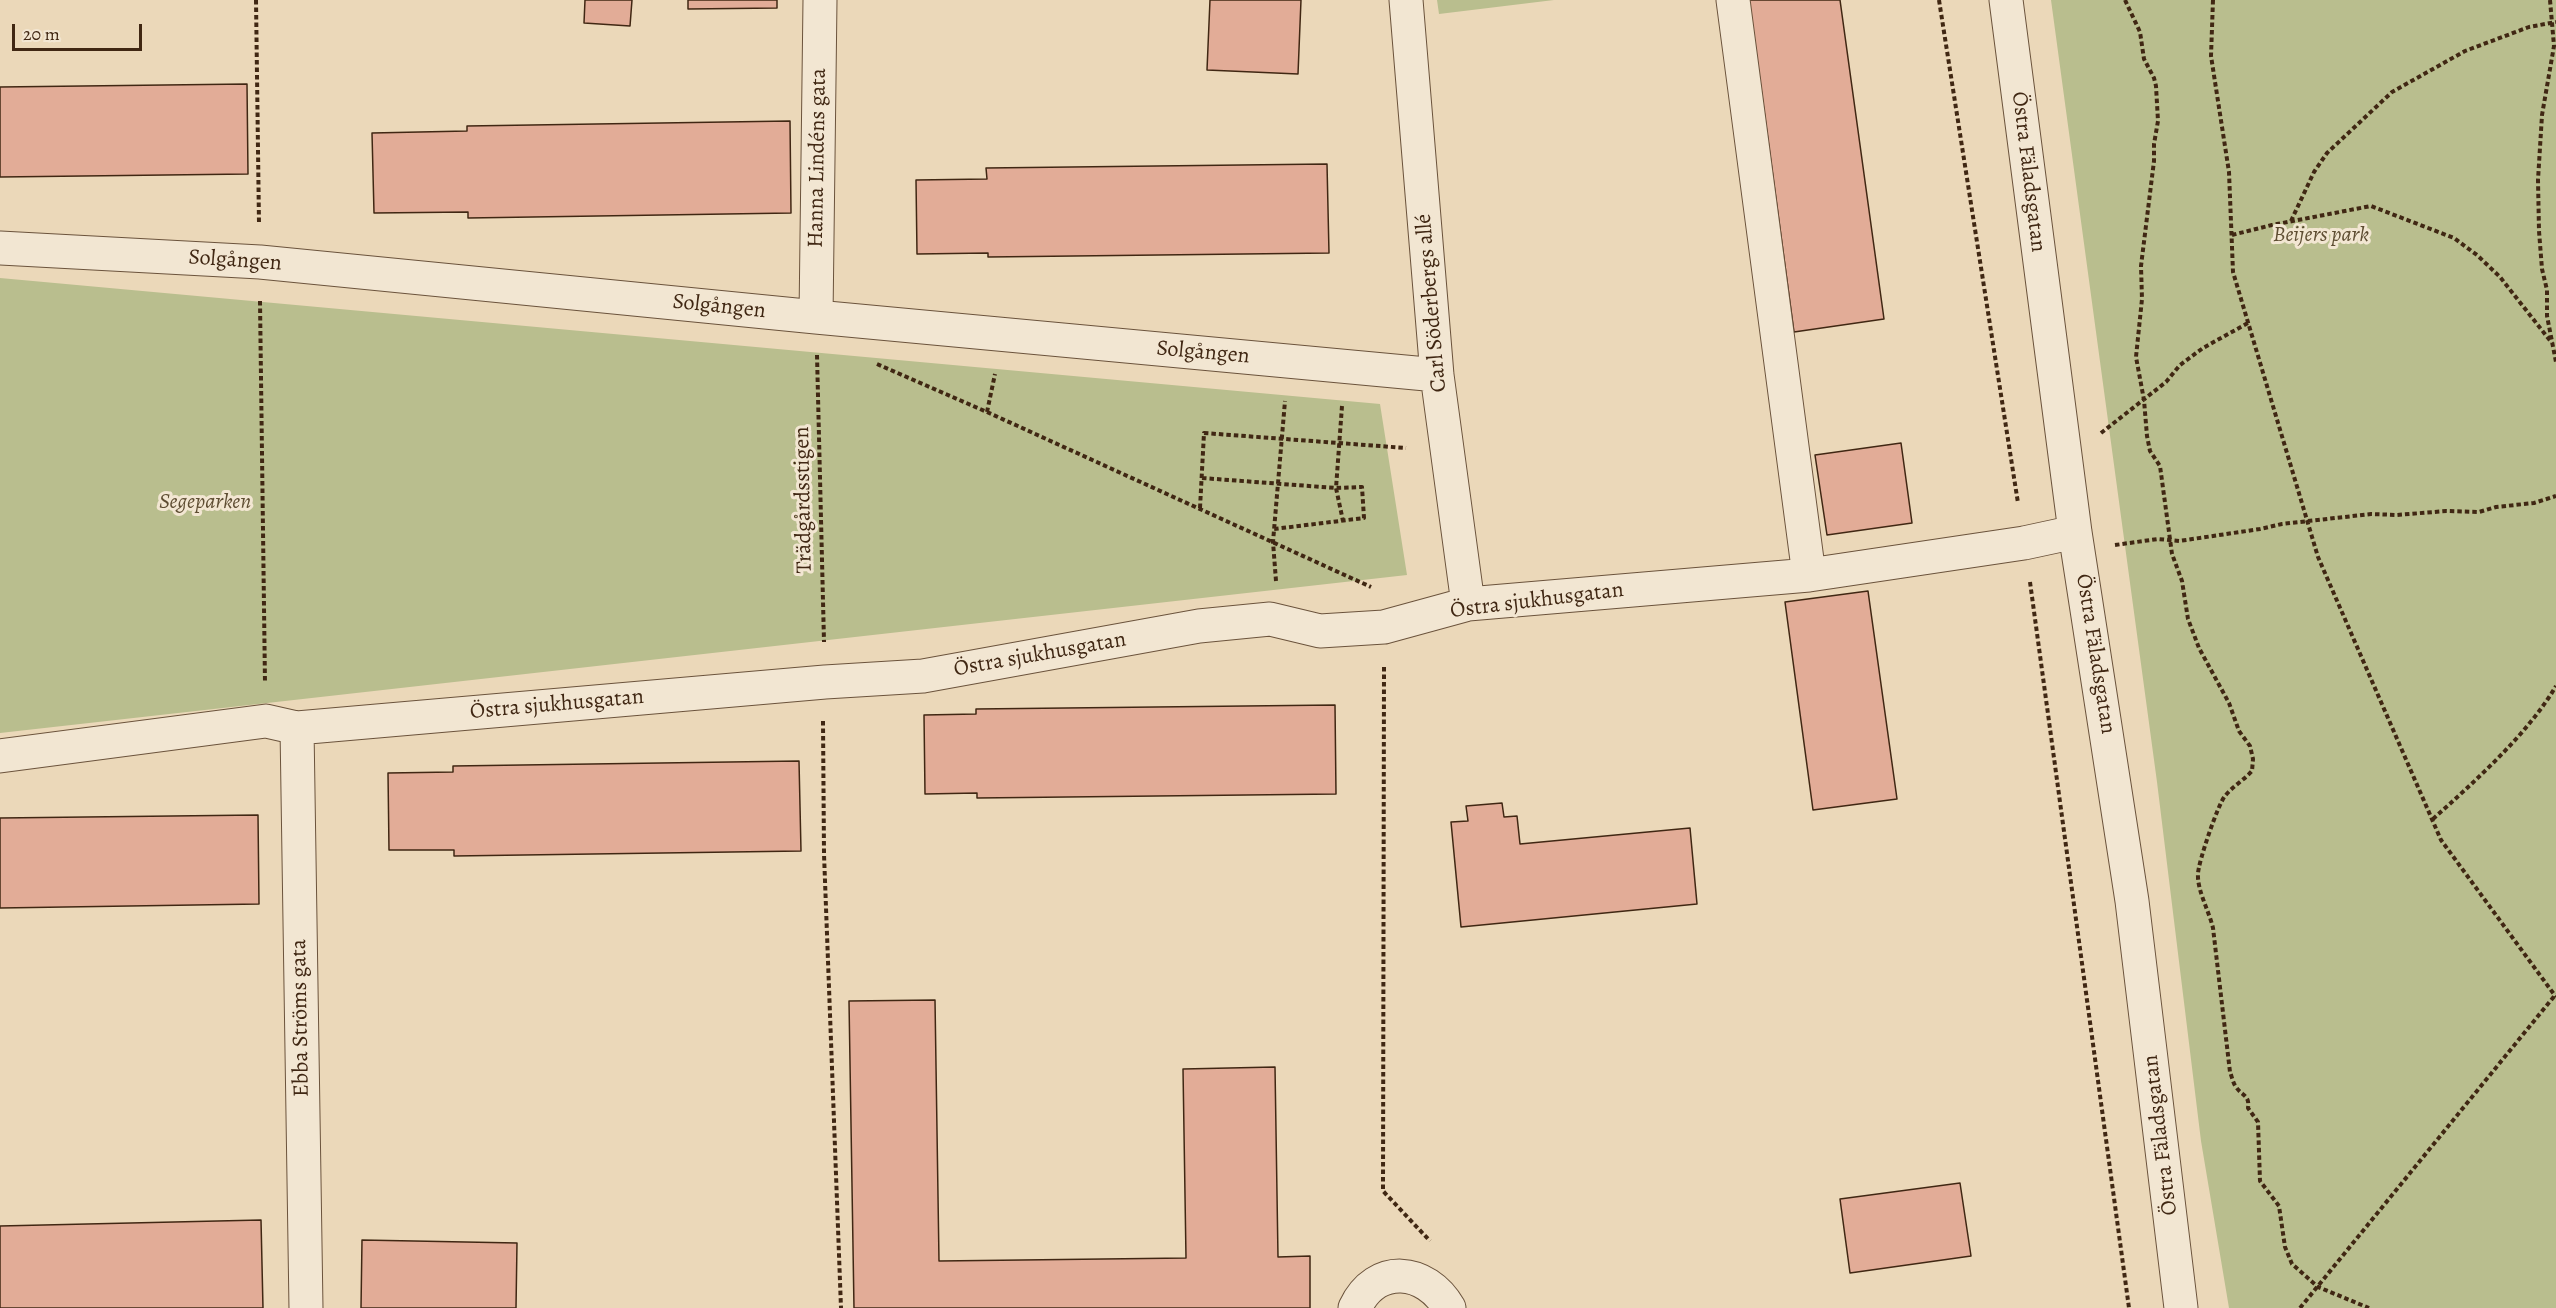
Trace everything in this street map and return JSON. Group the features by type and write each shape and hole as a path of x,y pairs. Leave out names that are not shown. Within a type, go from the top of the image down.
{"street":[{"name":"Hanna Lindéns gata","path":"816,317 820,0"},
{"name":"Carl Söderbergs allé","path":"1406,0 1437,375 1468,604"},
{"path":"1733,0 1809,575"},
{"name":"Östra Fäladsgatan","path":"2006,0 2075,532 2132,901 2181,1308"},
{"name":"Solgången","path":"0,248 260,262 1437,375"},
{"name":"Östra sjukhusgatan","path":"0,756 281,725 346,724 825,682 923,676 1199,626 1270,619 1320,631 1384,627 1468,604 1809,575 2024,543 2075,532"},
{"name":"Ebba Ströms gata","path":"281,725 306,1308"},
{"path":"1355,1308 1365,1292 1378,1282 1394,1277 1411,1276 1427,1282 1440,1293 1449,1308"}],"path":[{"path":"256,0 260,262 281,725"},
{"path":"1939,0 2024,543 2128,1308"},
{"path":"2125,0 2140,32 2145,60 2154,78 2158,105 2141,267 2142,299 2136,357 2144,400 2147,436 2150,451 2160,466 2172,554 2182,581 2188,620 2229,703 2239,730 2250,746 2253,759 2252,771 2234,786 2219,805 2198,874 2213,928 2230,1072 2238,1091 2246,1095 2249,1100 2248,1108 2258,1122 2260,1181 2279,1206 2285,1247 2292,1264 2318,1287 2369,1308"},
{"path":"2213,0 2211,56 2229,172 2233,272 2318,557 2441,840 2555,996 2300,1308"},
{"path":"2550,0 2555,23 2554,45 2542,115 2538,180 2539,231 2556,362"},
{"path":"2291,221 2314,172 2327,153 2392,92 2465,51 2529,27 2555,23"},
{"path":"2232,235 2371,206 2454,238 2477,255 2500,277 2552,343"},
{"name":"Trädgårdsstigen","path":"816,317 825,682 824,855 841,1308"},
{"path":"2098,436 2166,382 2180,365 2203,348 2248,323"},
{"path":"867,360 1432,614"},
{"path":"1279,621 1273,542 1288,361"},
{"path":"1342,521 1336,488 1345,366"},
{"path":"1200,508 1204,433 1409,448 1446,446"},
{"path":"1202,478 1336,488 1362,487 1364,518 1274,529"},
{"path":"2113,545 2170,539 2179,541 2371,514 2479,512 2496,507 2534,503 2556,496"},
{"path":"1384,627 1383,1191 1432,1243"},
{"path":"2433,819 2467,789 2519,735 2556,686"}],"green space":[{"path":"1437,0 1554,0 1439,14"},
{"name":"Beijers park","path":"2051,0 2556,0 2556,1308 2229,1308 2201,1141 2157,782"},
{"name":"Segeparken","path":"0,278 1380,404 1407,575 0,733"}],"building":[{"path":"585,0 632,0 630,26 584,23"},
{"path":"688,0 777,0 777,8 688,9"},
{"path":"1210,0 1301,0 1298,74 1207,70"},
{"path":"1749,0 1840,0 1884,319 1794,332"},
{"path":"247,84 248,174 0,177 0,87"},
{"path":"790,121 791,213 468,218 468,212 374,213 372,133 467,131 467,126"},
{"path":"1327,164 1329,253 988,257 988,253 917,254 916,180 987,179 986,168"},
{"path":"1901,443 1912,523 1827,535 1815,455"},
{"path":"1868,591 1897,799 1813,810 1785,602"},
{"path":"1335,705 1336,794 977,798 977,793 925,794 924,715 976,714 976,709"},
{"path":"799,761 801,851 454,856 454,850 389,850 388,773 453,772 453,766"},
{"path":"1502,803 1504,817 1517,816 1520,844 1690,828 1697,904 1461,927 1451,822 1468,821 1466,806"},
{"path":"258,815 259,904 0,908 0,818"},
{"path":"935,1000 939,1261 1186,1258 1183,1069 1275,1067 1278,1257 1310,1256 1310,1308 854,1308 849,1001"},
{"path":"1960,1183 1971,1256 1850,1273 1840,1199"},
{"path":"261,1220 263,1308 0,1308 0,1226"},
{"path":"362,1240 517,1243 516,1308 361,1308"}]}
